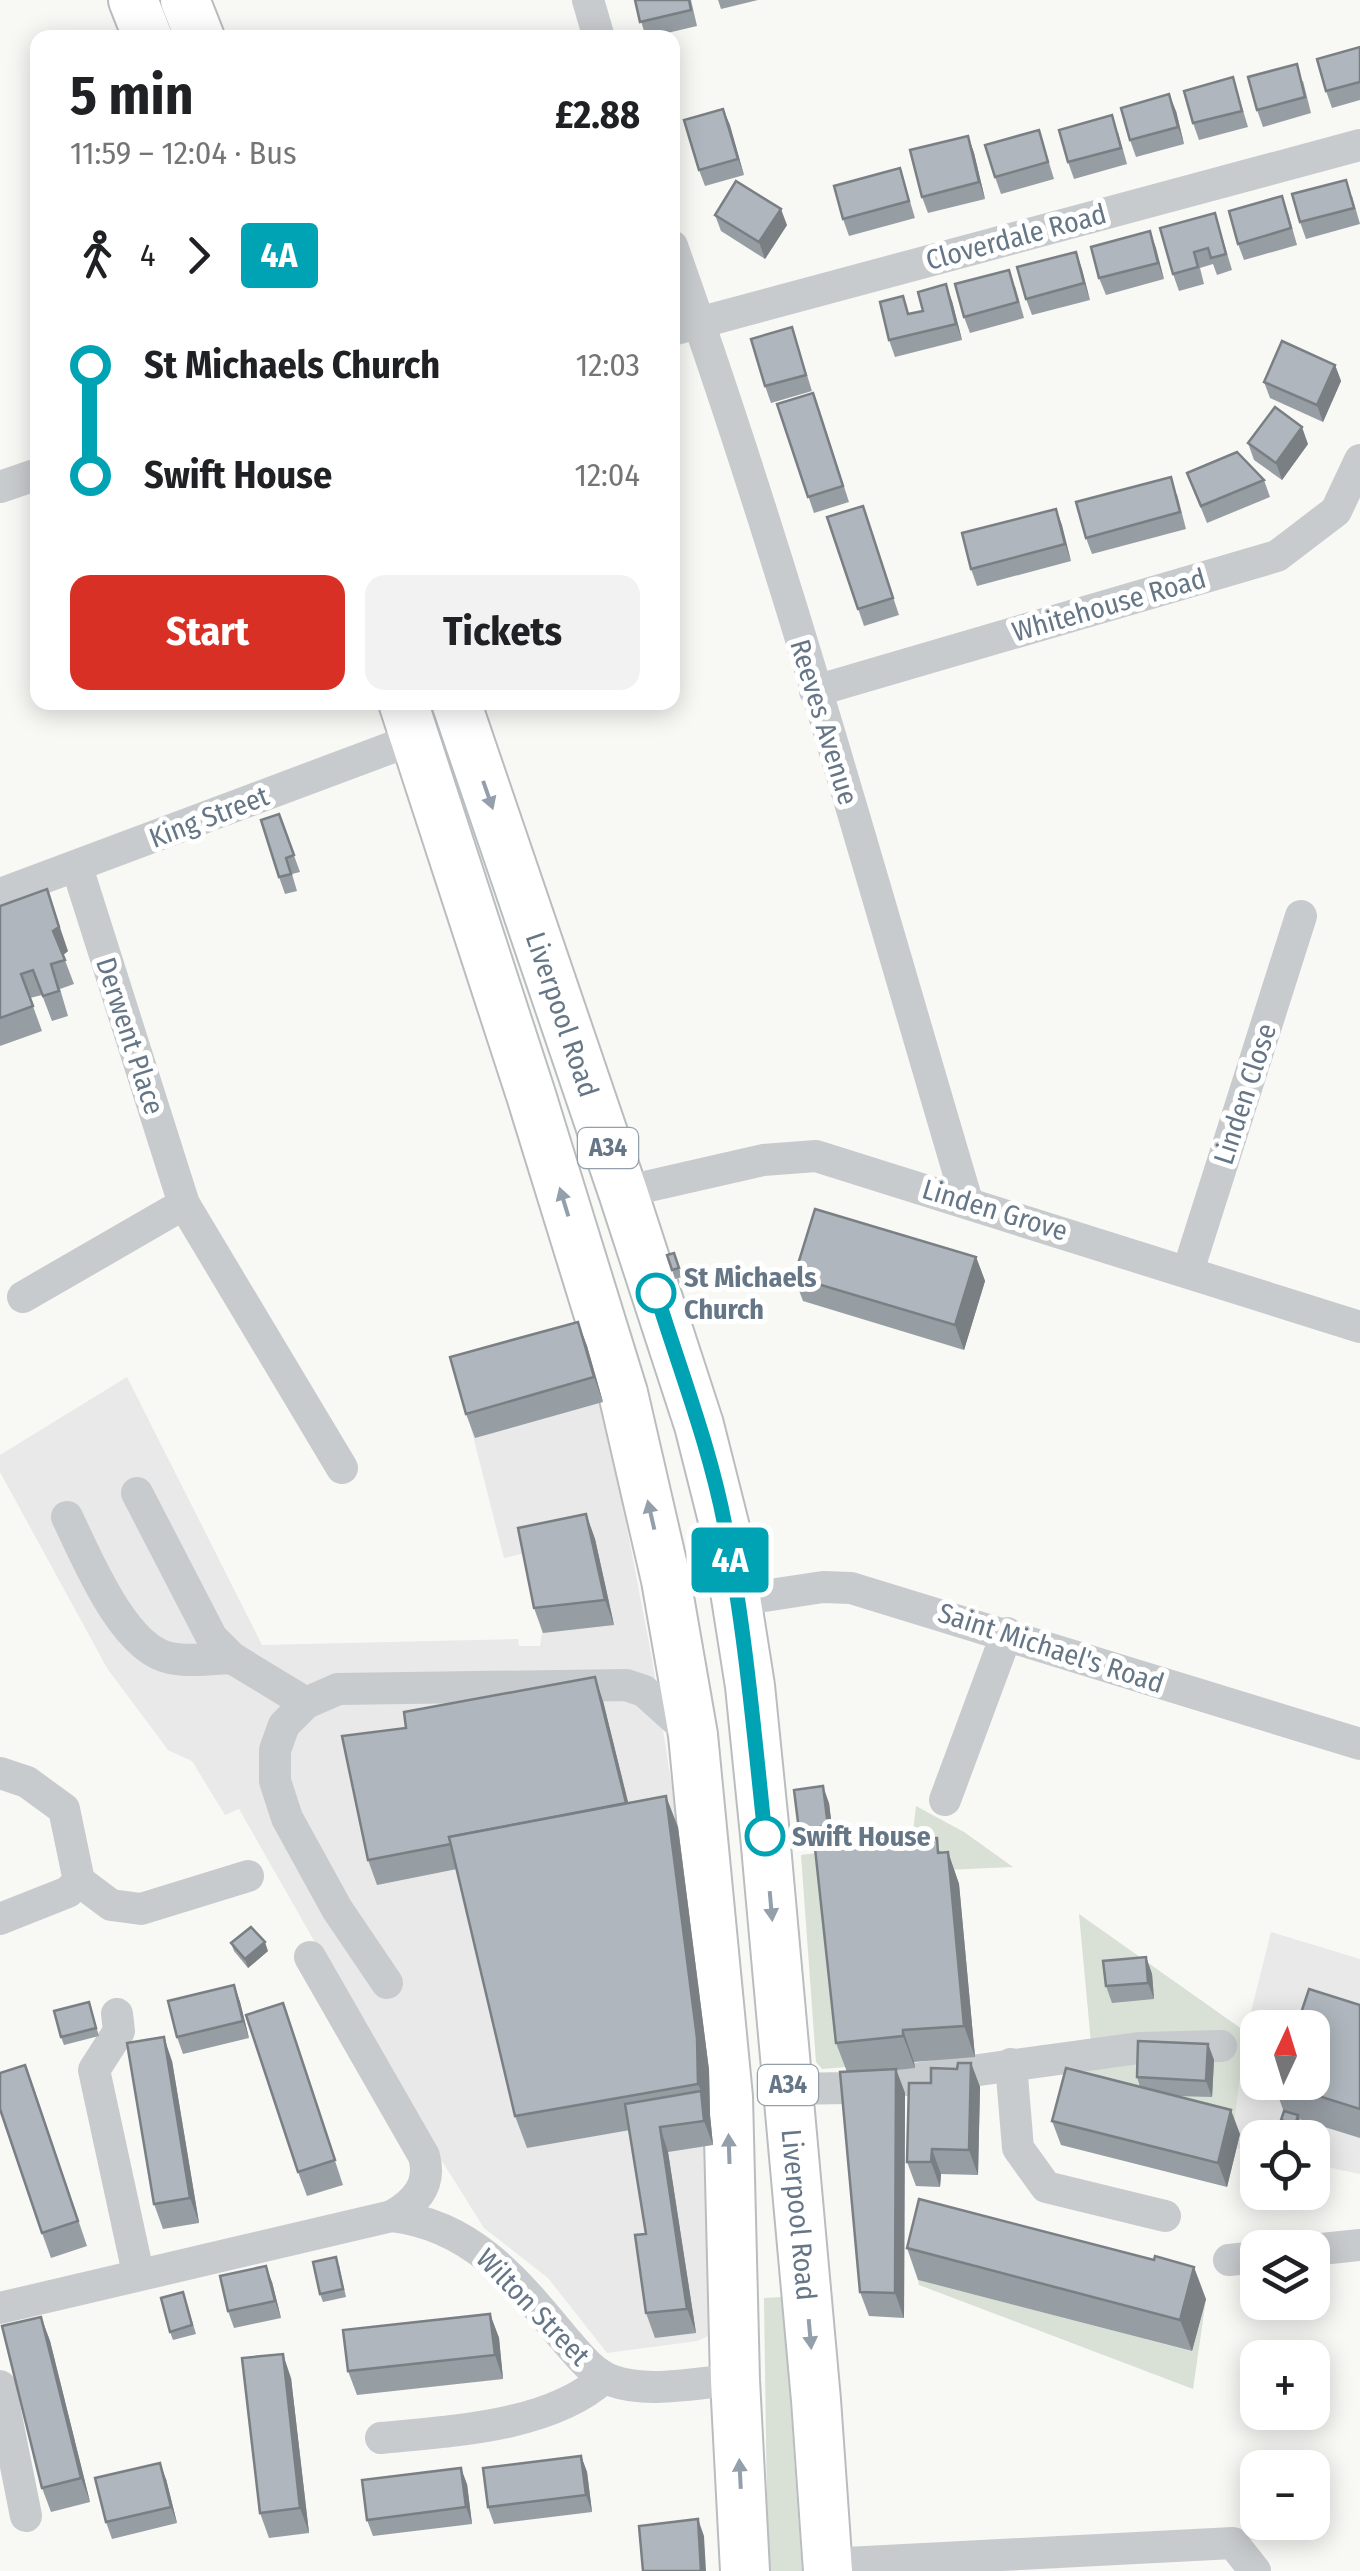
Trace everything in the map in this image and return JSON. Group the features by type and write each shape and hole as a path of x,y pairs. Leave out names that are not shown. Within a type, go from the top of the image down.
{"highway":[{"path":"133,0 145,30"},
{"path":"185,0 197,30"},
{"name":"Liverpool Road","path":"459,710 624,1192 698,1425 725,1528 701,1596 693,1735 728,2098 745,2571"},
{"name":"Liverpool Road","path":"410,720 624,1393 701,1596 750,1686 789,2090 827,2567"},
{"name":"A34","path":"701,1596 724,1808 713,1920"}],"street":[{"path":"588,0 596,30"},
{"name":"Cloverdale Road","path":"686,326 1360,145"},
{"name":"Reeves Avenue","path":"680,292 686,326 815,692 967,1201"},
{"name":"Whitehouse Road","path":"815,692 1277,556 1348,520 1360,460"},
{"path":"0,487 30,477"},
{"name":"King Street","path":"0,894 76,867 410,720"},
{"name":"Derwent Place","path":"76,867 184,1204 342,1468"},
{"name":"Linden Close","path":"1188,1271 1301,916"},
{"name":"Linden Grove","path":"624,1192 763,1160 816,1156 1360,1326"},
{"path":"23,1297 184,1204"},
{"path":"137,1493 212,1638 232,1658 306,1703"},
{"path":"66,1517 134,1638 167,1658 232,1658"},
{"name":"Saint Michael's Road","path":"701,1596 851,1588 1360,1744"},
{"path":"945,1800 1007,1633"},
{"path":"386,1983 337,1910 288,1818 275,1781 276,1750 284,1725 306,1703 338,1690 626,1685 644,1691 693,1735"},
{"path":"0,1773 27,1782 64,1809 79,1881 111,1905 141,1909 248,1876"},
{"path":"0,1919 68,1892 79,1881"},
{"path":"310,1957 424,2156 423,2187 412,2205 392,2216"},
{"path":"117,2014 119,2031 80,2066 138,2273"},
{"path":"789,2090 848,2088 1139,2048 1221,2046"},
{"path":"1011,2064 1018,2148 1046,2187 1165,2216"},
{"name":"Wilton Street","path":"0,2308 392,2216 416,2218 488,2254 604,2378 638,2386 736,2380"},
{"path":"1330,2248 1360,2245"},
{"path":"381,2438 458,2430 531,2415 574,2400 604,2378"},
{"path":"0,2386 26,2516"},
{"path":"827,2567 1232,2543 1255,2571"}],"shaded area":[{"path":"127,1377 262,1645 518,1639 519,1646 540,1646 542,1633 526,1553 504,1558 459,1381 603,1402 652,1659 709,2070 711,2335 697,2341 607,2353 548,2278 484,2228 415,2118 239,1809 225,1815 192,1761 168,1750 107,1668 0,1472 0,1455"},
{"path":"916,1806 964,1832 1013,1867 922,1871 847,2067 822,2069 816,2062 801,1855 912,1841"},
{"path":"1079,1914 1240,2028 1240,2079 1233,2133 1075,2092 1091,2043"},
{"path":"1271,1932 1360,1959 1360,2174 1330,2168 1330,2120 1240,2120 1240,2135 1233,2133 1240,2079 1240,2100 1330,2100 1330,2010 1252,2010"},
{"path":"918,2280 1191,2351 1206,2299 1193,2389 919,2285"},
{"path":"783,2297 802,2571 768,2571 764,2298"}],"building":[{"path":"635,0 689,0 691,10 640,22"},
{"path":"1360,47 1360,82 1326,91 1317,59"},
{"path":"1297,64 1305,97 1257,110 1248,77"},
{"path":"1233,77 1242,111 1193,123 1184,91"},
{"path":"1169,94 1178,127 1130,140 1121,108"},
{"path":"723,109 738,159 699,170 684,120"},
{"path":"1112,115 1121,148 1068,162 1059,130"},
{"path":"1039,130 1048,162 995,177 985,145"},
{"path":"968,136 979,182 922,197 910,150"},
{"path":"900,168 909,201 843,219 834,186"},
{"path":"1346,180 1354,208 1300,222 1292,194"},
{"path":"736,181 781,209 759,242 715,215"},
{"path":"1282,196 1291,228 1238,244 1229,211"},
{"path":"1215,213 1226,254 1211,258 1208,248 1194,252 1198,267 1173,274 1160,228"},
{"path":"1150,231 1158,263 1099,278 1091,247"},
{"path":"1076,252 1084,283 1026,299 1017,267"},
{"path":"1009,270 1018,302 964,317 955,284"},
{"path":"946,284 956,324 889,340 880,302 903,296 908,314 923,311 918,292"},
{"path":"792,327 806,375 765,386 751,339"},
{"path":"1282,341 1335,365 1317,405 1264,382"},
{"path":"813,393 843,486 808,497 777,404"},
{"path":"1275,407 1302,427 1276,463 1248,443"},
{"path":"1237,452 1264,480 1201,506 1187,473"},
{"path":"1171,477 1180,512 1086,538 1076,502"},
{"path":"863,506 893,598 858,609 827,517"},
{"path":"1056,509 1065,544 971,569 962,533"},
{"path":"279,814 294,855 286,858 291,874 279,877 261,820"},
{"path":"47,889 59,927 53,931 65,960 51,964 59,991 43,996 33,970 21,974 33,1006 0,1018 0,906"},
{"path":"815,1209 976,1257 955,1325 794,1277"},
{"path":"674,1253 679,1268 672,1270 667,1255"},
{"path":"578,1322 594,1377 466,1414 450,1357"},
{"path":"586,1514 605,1600 534,1608 518,1528"},
{"path":"595,1677 626,1803 449,1837 451,1844 368,1860 342,1736 406,1728 404,1712"},
{"path":"823,1786 828,1826 799,1830 794,1790"},
{"path":"666,1796 697,2038 698,2084 515,2116 449,1837"},
{"path":"910,1832 911,1839 937,1838 938,1853 948,1852 964,2026 903,2030 903,2036 836,2043 814,1839"},
{"path":"251,1927 265,1942 245,1959 231,1943"},
{"path":"1146,1957 1148,1983 1106,1986 1103,1961"},
{"path":"234,1985 243,2021 177,2037 168,2001"},
{"path":"1309,1989 1360,2005 1360,2109 1330,2100 1330,2010 1302,2010"},
{"path":"89,2002 96,2028 61,2037 54,2011"},
{"path":"283,2003 335,2160 298,2172 246,2015"},
{"path":"164,2037 190,2198 154,2204 127,2043"},
{"path":"1138,2041 1208,2044 1206,2081 1137,2077"},
{"path":"958,2063 971,2063 969,2150 932,2149 931,2162 907,2162 909,2083 931,2083 931,2068 957,2069"},
{"path":"25,2065 78,2221 42,2233 0,2109 0,2073"},
{"path":"1066,2068 1231,2110 1218,2163 1052,2121"},
{"path":"896,2069 895,2293 860,2292 840,2072"},
{"path":"701,2091 704,2121 660,2127 687,2309 646,2313 635,2235 646,2234 625,2104"},
{"path":"1284,2111 1298,2115 1296,2120 1281,2120"},
{"path":"919,2199 1194,2267 1180,2320 907,2248"},
{"path":"336,2257 343,2289 320,2294 313,2262"},
{"path":"266,2266 275,2301 228,2311 220,2276"},
{"path":"183,2292 192,2325 170,2332 161,2298"},
{"path":"490,2314 495,2355 348,2371 343,2330"},
{"path":"41,2317 81,2478 42,2488 2,2326"},
{"path":"283,2354 300,2508 260,2513 242,2358"},
{"path":"581,2456 586,2495 488,2507 483,2468"},
{"path":"160,2463 171,2507 106,2522 95,2478"},
{"path":"461,2468 466,2507 367,2520 362,2480"},
{"path":"698,2519 701,2571 643,2571 639,2526"}],"bus line":[{"name":"4A","path":"656,1293 698,1425 725,1528 750,1686 765,1836"}],"place":[{"name":"St Michaels Church","path":"656,1293"},
{"name":"Swift House","path":"765,1836"}]}
